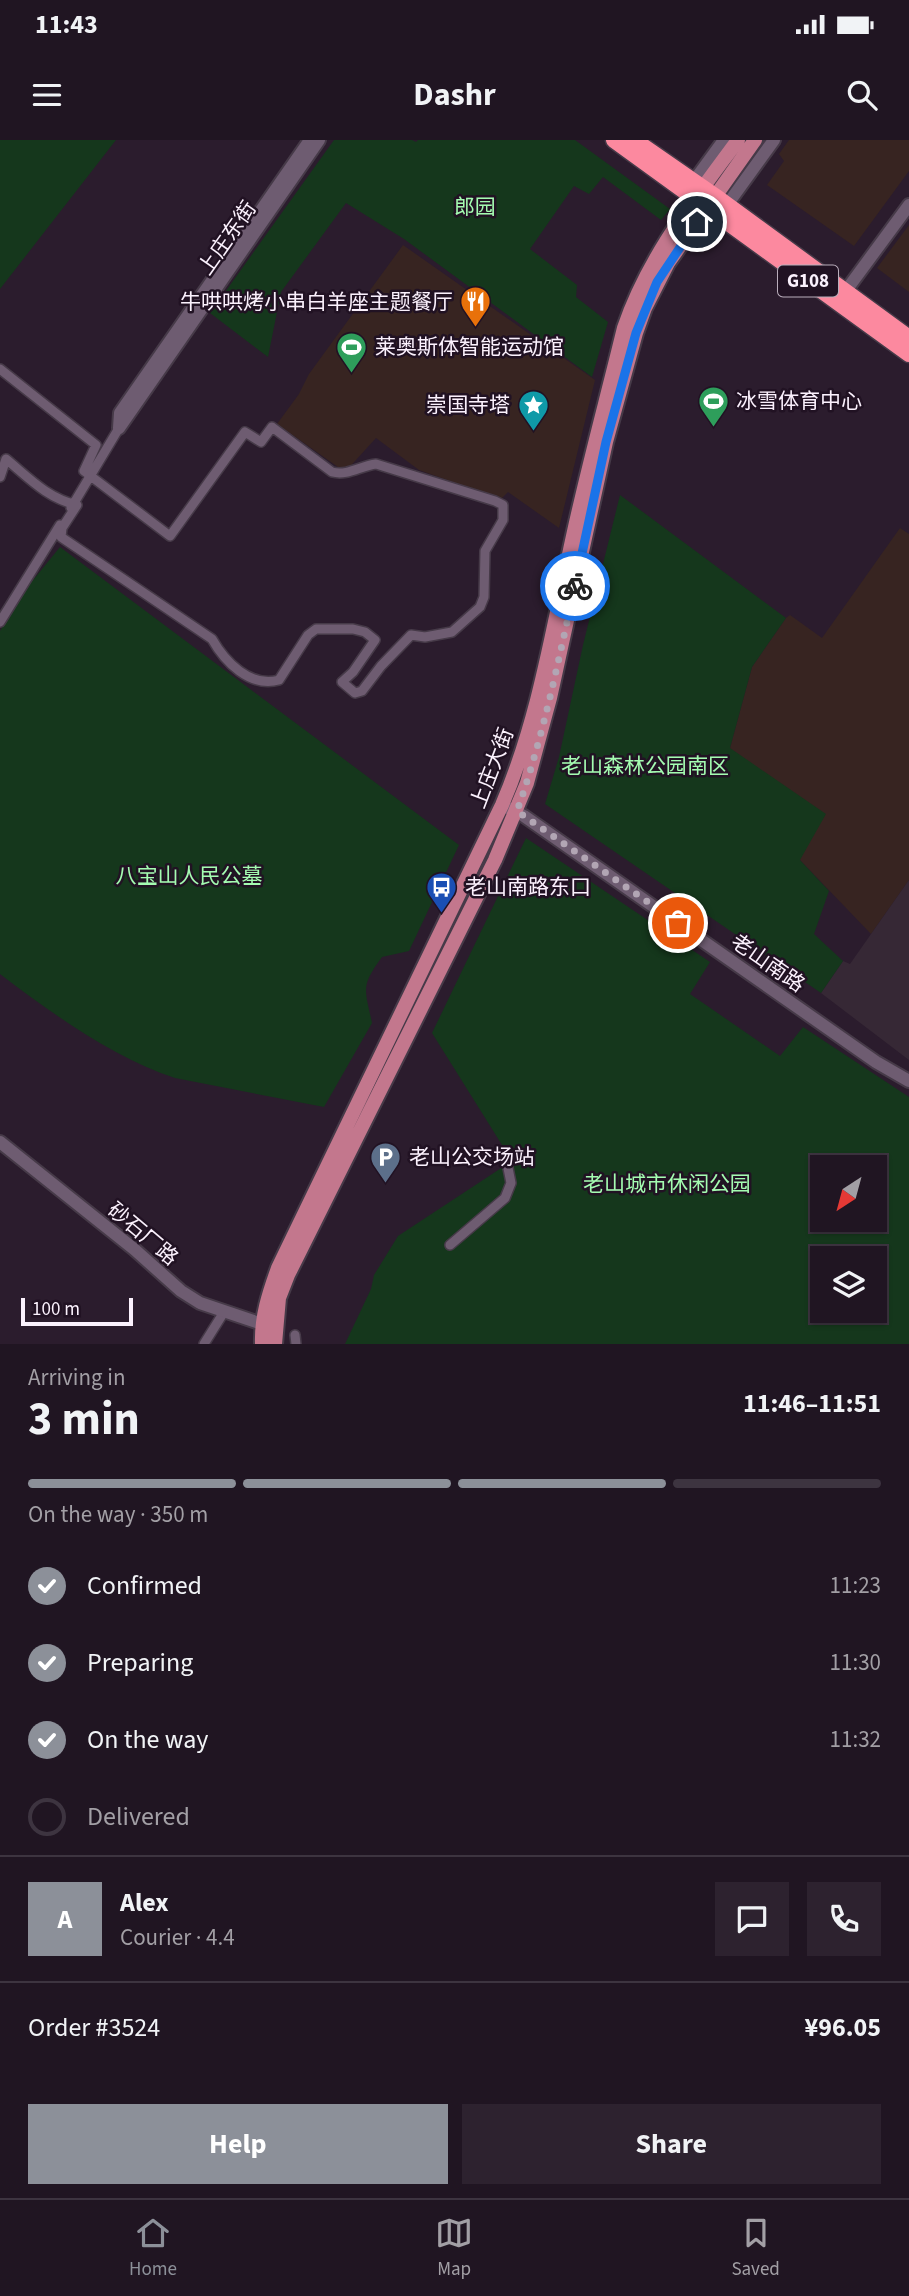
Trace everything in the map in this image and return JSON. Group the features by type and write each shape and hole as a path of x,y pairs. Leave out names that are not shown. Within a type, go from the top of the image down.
{"highway":[{"name":"G108","path":"614,140 707,196 909,338"},
{"name":"G108","path":"634,140 909,354"}],"main road":[{"name":"上庄东街","path":"119,428 120,413 310,140"},
{"name":"上庄东街","path":"119,428 319,140"},
{"path":"707,196 724,140"},
{"path":"707,196 738,140"},
{"path":"707,196 755,140"},
{"path":"707,196 774,140"},
{"name":"上庄大街","path":"275,1344 269,1326 268,1295 278,1268 502,805 525,746 574,529 624,328 645,275 707,196"},
{"name":"上庄大街","path":"262,1344 288,1275 517,811 550,698 606,442 636,333 657,282 707,196"},
{"path":"845,292 909,205"},
{"name":"老山南路","path":"502,805 517,811 876,1062 909,1081"},
{"name":"砂石厂路","path":"0,1142 124,1241 181,1291 200,1303 269,1326"}],"street":[{"path":"0,369 96,444 84,471 170,536 245,432 261,442 272,426 332,472 342,474 364,465 376,464 495,501 503,505 504,512 503,520 485,551 484,597 481,607 452,632 425,637 411,635 381,666 362,691 355,693 342,682 353,672 375,640 371,635 353,629 316,629 308,635 279,680 270,683 258,681 225,660 212,639 61,537 62,528 77,505 51,496 6,459 0,477"},
{"name":"上庄东街","path":"0,622 119,428"},
{"path":"450,1245 505,1198 511,1183 508,1168"},
{"path":"204,1344 224,1312"}],"shaded area":[{"path":"789,140 909,140 909,171 854,246 767,185 784,161 779,154"},
{"path":"909,225 909,292 877,268"},
{"path":"403,245 595,380 559,528 508,492 501,499 419,470 376,438 345,472 277,424 299,394 309,374"},
{"path":"900,528 909,534 909,880 871,934 800,860 730,748 752,667 786,618 790,615 822,638"},
{"path":"909,880 909,1060 821,993 843,961 850,964"}],"green space":[{"path":"0,140 116,140 0,289"},
{"name":"郎园","path":"334,140 575,140 670,209 661,220 603,177 589,194 574,186 530,249 577,285 576,297 608,322 592,377 404,239 346,203 281,292 268,357 210,313"},
{"name":"老山森林公园南区","path":"620,495 786,618 752,667 730,748 826,814 800,860 829,891 814,934 843,961 821,993 545,804 559,757"},
{"name":"八宝山人民公墓","path":"60,547 459,845 409,951 382,957 370,975 366,995 372,1023 324,1107 175,1078 152,1069 106,1047 0,974 0,631 20,596"},
{"name":"老山城市休闲公园","path":"526,838 710,962 690,994 780,1056 803,1027 909,1097 909,1344 345,1344 371,1289 374,1275 398,1236 512,1161 432,1033"}],"way so far":[{"path":"575,586 550,698 517,811 678,923"}],"place":[{"name":"牛哄哄烤小串白羊座主题餐厅","path":"476,329"},
{"name":"莱奥斯体智能运动馆","path":"352,374"},
{"name":"冰雪体育中心","path":"713,428"},
{"name":"崇国寺塔","path":"533,432"},
{"name":"老山南路东口","path":"442,914"},
{"name":"老山公交场站","path":"386,1184"}],"route":[{"path":"575,586 606,442 636,333 657,282 697,222"}]}
